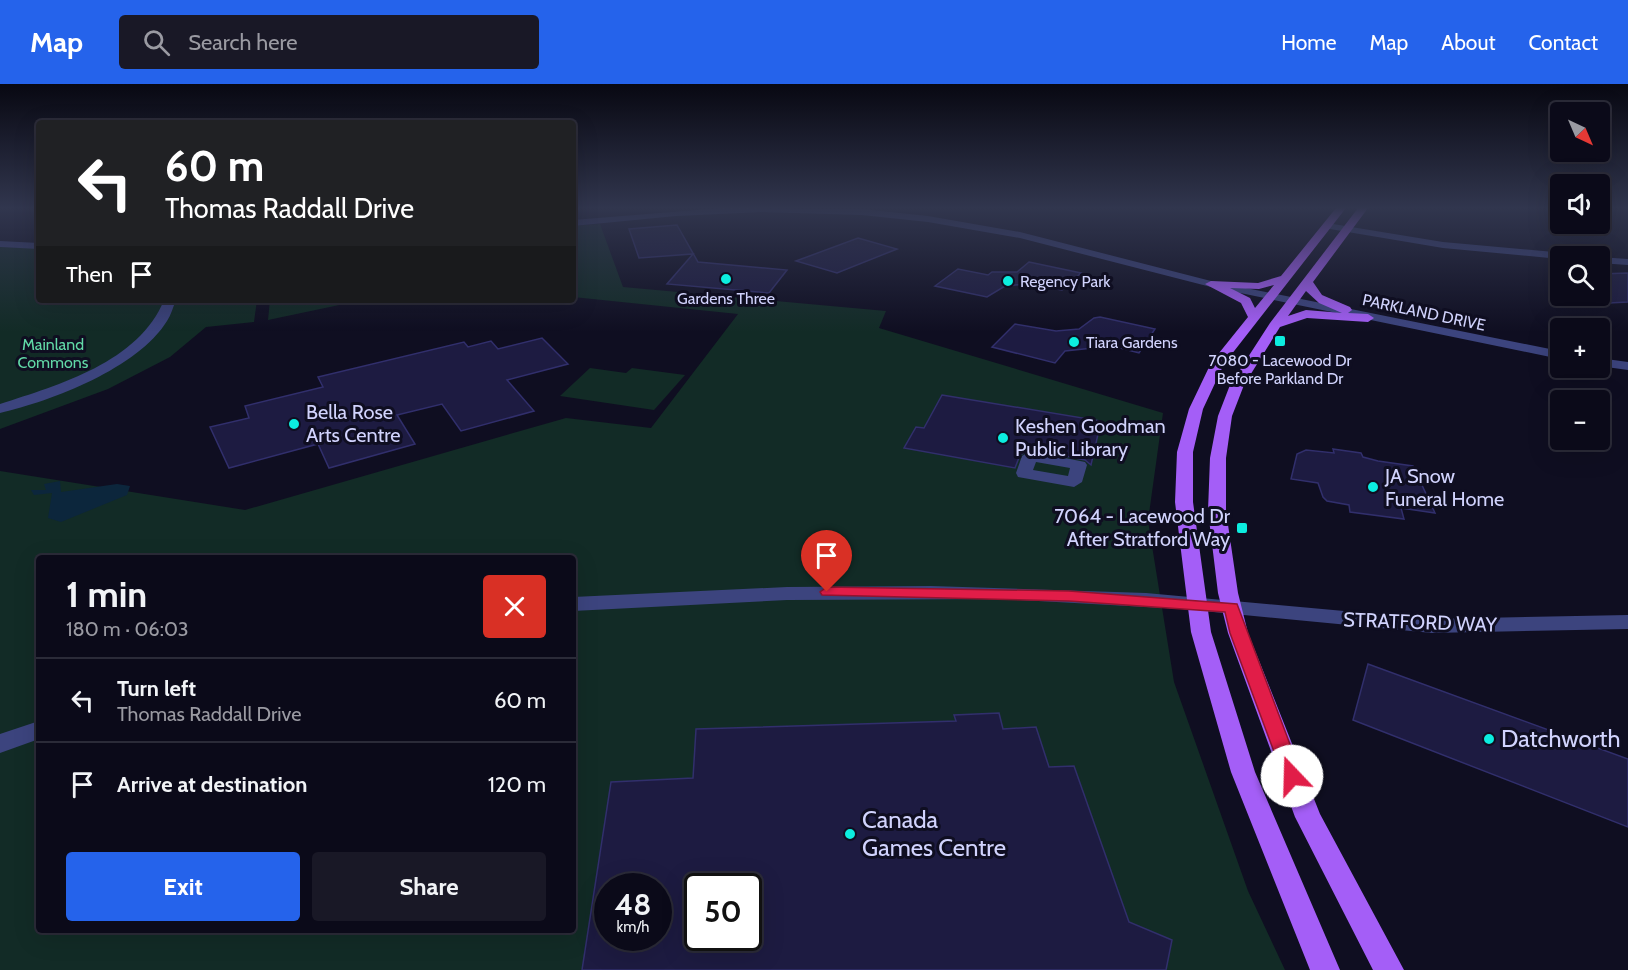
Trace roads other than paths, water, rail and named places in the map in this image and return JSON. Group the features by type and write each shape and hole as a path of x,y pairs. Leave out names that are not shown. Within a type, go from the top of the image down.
{"main road":[{"path":"1309,249 1287,277 1274,326 1237,385 1225,416 1218,458 1213,606 1201,632 1243,772 1325,970"},
{"path":"1332,249 1308,283 1254,317 1218,363 1203,392 1185,453 1184,502 1213,606 1238,633 1308,817 1389,970"},
{"path":"1210,284 1259,286 1287,277"},
{"path":"1308,283 1310,291 1318,298 1368,318"},
{"path":"1210,284 1246,301 1254,317"},
{"path":"1274,326 1306,314 1368,318"}],"street":[{"name":"PARKLAND DRIVE","path":"1073,249 1210,284 1368,318 1550,353"},
{"path":"1491,249 1550,255"},
{"path":"1610,261 1628,262"},
{"path":"0,409 89,374 139,344 159,326 168,312 170,303"},
{"path":"1610,364 1628,366"},
{"name":"STRATFORD WAY","path":"576,604 827,592 1069,596 1435,626 1510,626 1588,620 1628,622"},
{"path":"0,744 36,731"}],"water":[{"path":"60,481 61,492 117,484 130,486 127,495 61,522 48,518 52,493 34,495 31,490 46,490 44,484"}],"place":[{"name":"Gardens Three","path":"726,279"},
{"name":"Regency Park","path":"1008,281"},
{"name":"7080 - Lacewood Dr Before Parkland Dr","path":"1280,341"},
{"name":"Tiara Gardens","path":"1074,342"},
{"name":"Bella Rose Arts Centre","path":"294,424"},
{"name":"Keshen Goodman Public Library","path":"1003,438"},
{"name":"JA Snow Funeral Home","path":"1373,487"},
{"name":"7064 - Lacewood Dr After Stratford Way","path":"1242,528"},
{"name":"Datchworth","path":"1489,739"},
{"name":"Canada Games Centre","path":"850,834"}],"park label":[{"name":"Mainland Commons","path":"53,353"}]}
